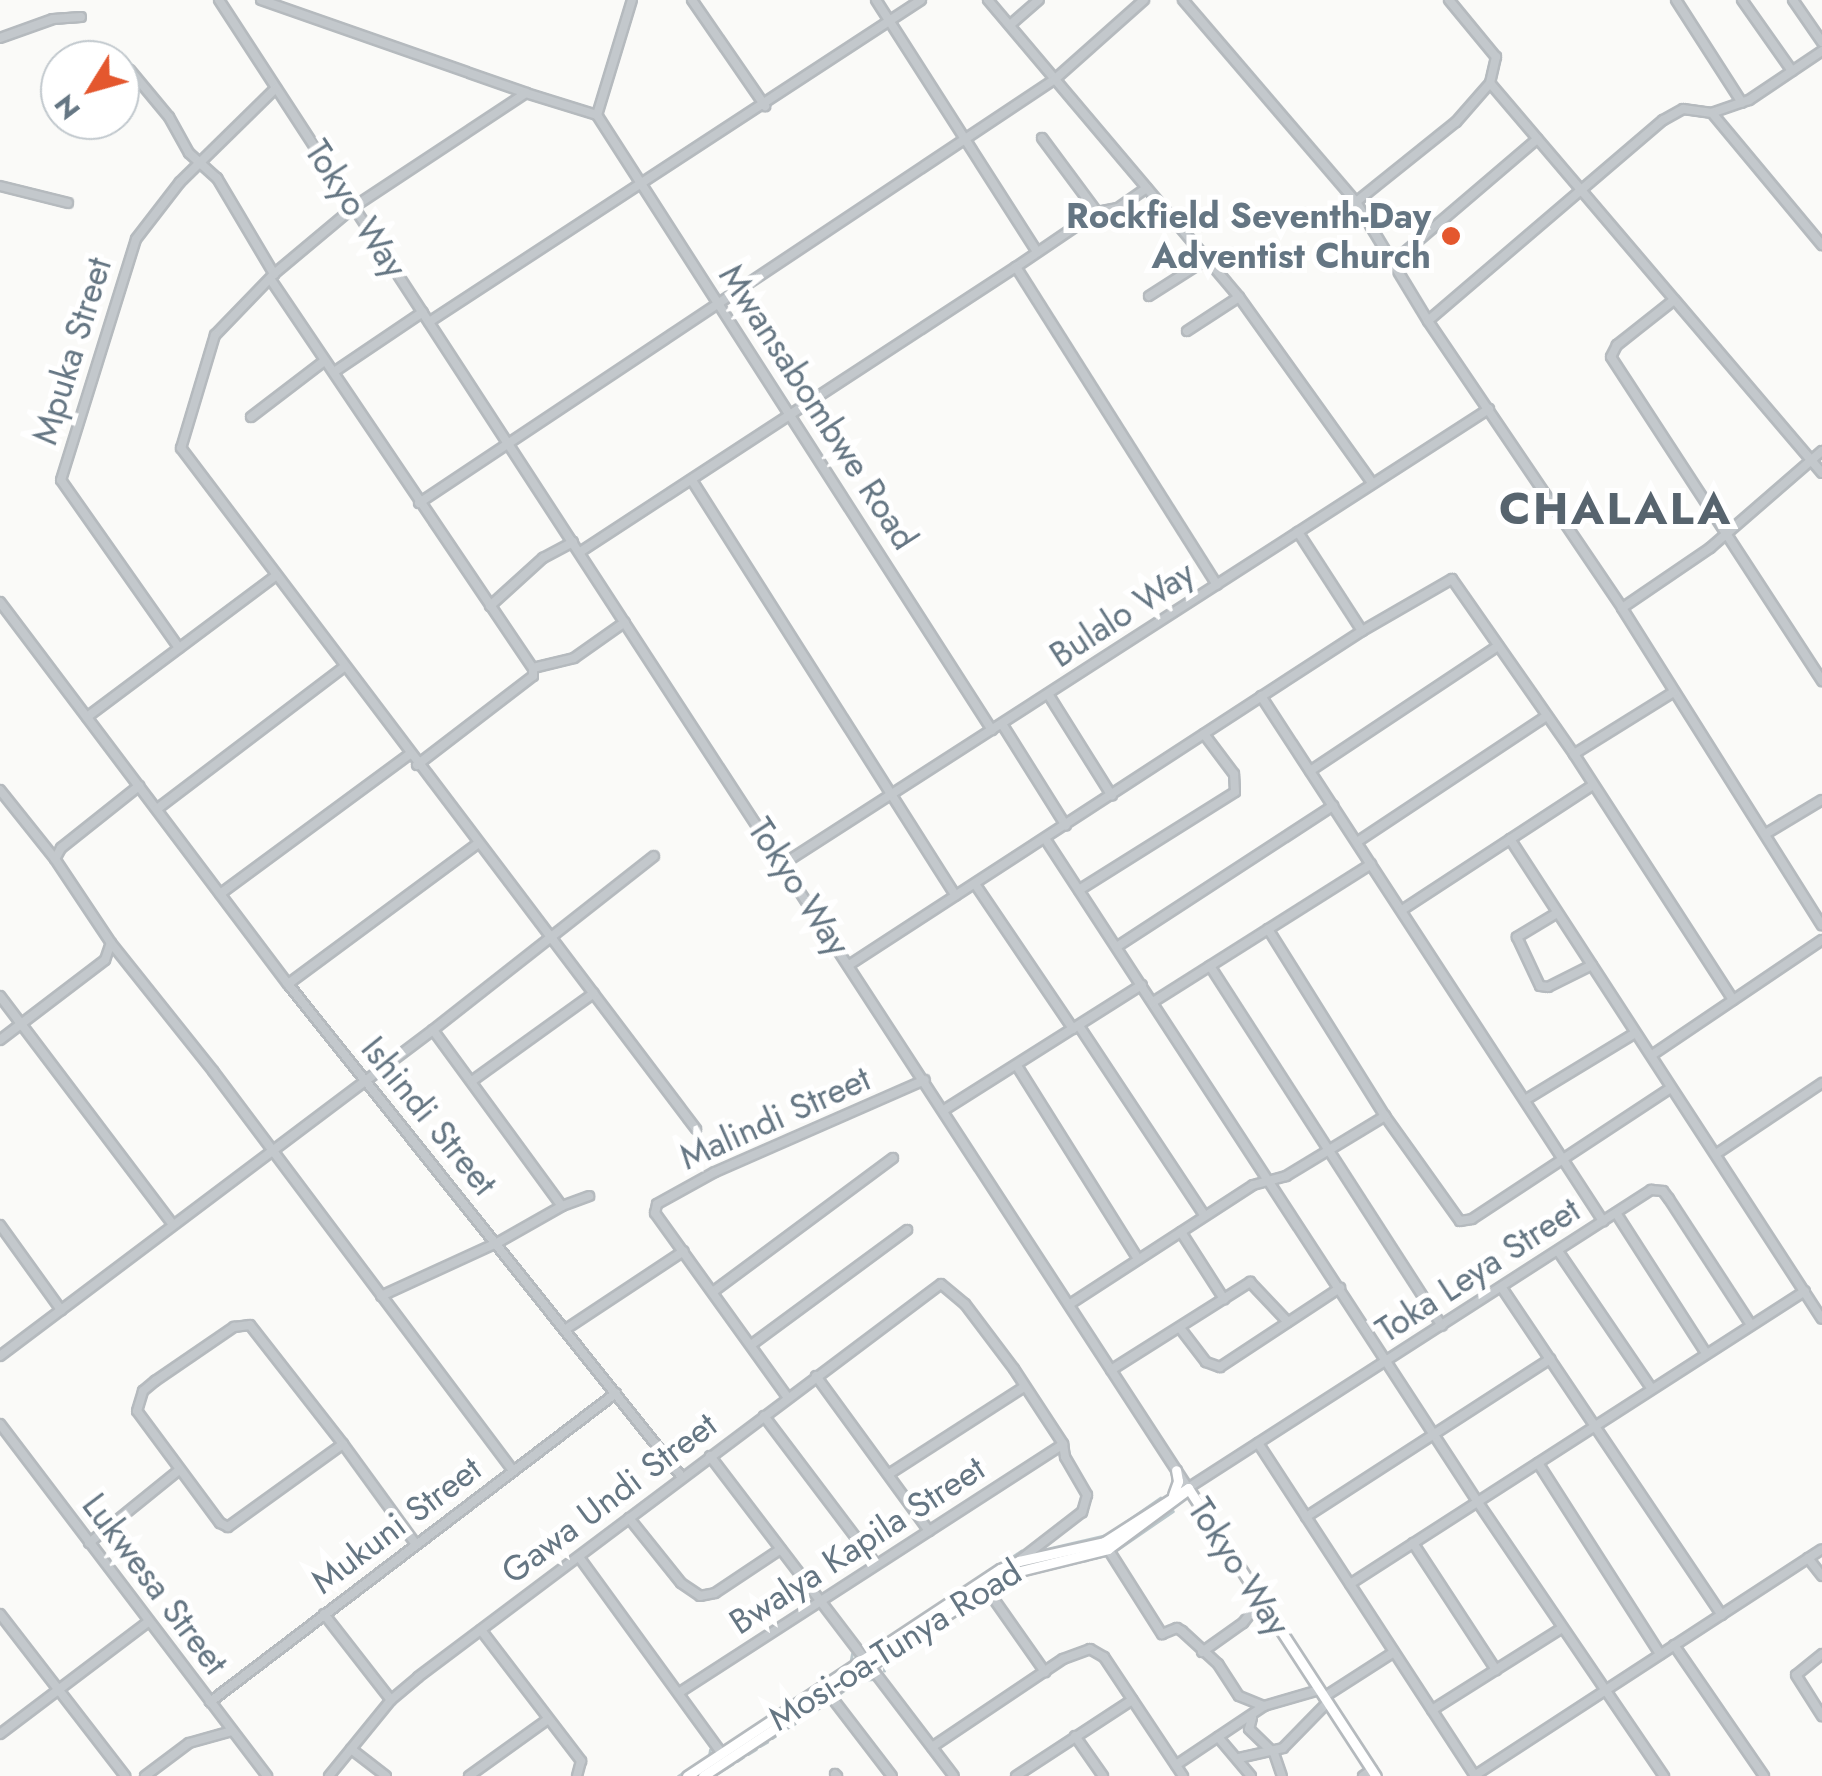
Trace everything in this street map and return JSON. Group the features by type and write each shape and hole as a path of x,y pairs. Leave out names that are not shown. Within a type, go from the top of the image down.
{"main road":[{"path":"1176,1470 1178,1482 1170,1502 1200,1505"},
{"name":"Mosi-oa-Tunya Road","path":"687,1776 725,1758 829,1694 1019,1564 1108,1549 1188,1488"},
{"name":"Tokyo Way","path":"1188,1488 1370,1774"},
{"name":"Mosi-oa-Tunya Road","path":"703,1776 1019,1564 1104,1542 1170,1502"}],"street":[{"name":"Tokyo Way","path":"219,0 1188,1488"},
{"path":"261,0 526,94 597,115 632,0"},
{"path":"692,0 765,106"},
{"path":"876,0 1038,252"},
{"path":"429,322 765,106 921,0"},
{"path":"988,0 1238,297 1372,483"},
{"path":"1010,25 1039,0"},
{"path":"419,502 1055,79 1144,0"},
{"path":"1182,0 1356,202 1428,321 1622,608 1822,926"},
{"path":"1356,202 1456,122 1490,83 1496,57 1449,0"},
{"path":"1676,0 1742,103"},
{"path":"1742,0 1792,71"},
{"path":"1793,0 1822,42"},
{"path":"0,38 53,19 82,17"},
{"path":"1428,321 1664,120 1682,109 1712,112 1742,103 1822,52"},
{"path":"140,83 201,165 229,195 234,214 266,256 273,277 323,362 334,372 533,668 533,676 418,764"},
{"path":"1490,83 1822,473"},
{"name":"Mpuka Street","path":"180,648 61,480 132,247 168,195 276,88"},
{"path":"526,94 354,207 273,277 212,340 181,448 696,1130"},
{"path":"1712,112 1822,245"},
{"name":"Mwansabombwe Road","path":"597,115 992,730"},
{"path":"1042,138 1097,212"},
{"path":"1392,263 1536,138"},
{"path":"0,186 68,203"},
{"path":"580,552 693,482 1097,212 1118,208 1147,188"},
{"path":"1149,296 1207,259"},
{"path":"1016,266 1217,585"},
{"path":"1187,331 1238,297"},
{"path":"1674,300 1617,345 1611,357 1822,681"},
{"path":"334,372 423,312"},
{"path":"251,416 323,362"},
{"name":"Bulalo Way","path":"784,864 1489,408"},
{"path":"1622,608 1724,535 1822,451"},
{"path":"693,482 956,896"},
{"path":"1298,532 1362,630"},
{"path":"490,606 543,558 574,542"},
{"path":"87,717 274,576"},
{"path":"849,965 1046,840 1362,630 1452,579 1574,754 1733,1000"},
{"name":"Ishindi Street","path":"0,602 288,984 681,1476"},
{"path":"533,668 574,658 625,622"},
{"path":"1310,771 1498,646"},
{"path":"157,809 344,666"},
{"path":"1574,754 1672,693"},
{"path":"1048,694 1112,796"},
{"path":"1261,696 1603,1221"},
{"path":"1357,842 1545,717"},
{"path":"1002,724 1066,826"},
{"path":"1079,890 1235,792 1234,774 1204,734"},
{"path":"220,894 410,754"},
{"path":"54,859 61,848 139,786"},
{"path":"1402,910 1593,786"},
{"path":"0,790 54,859 111,944 513,1470"},
{"path":"1767,834 1822,800"},
{"path":"1118,946 1333,806"},
{"path":"1510,839 1822,1320"},
{"path":"1046,840 1272,1180 1477,1501 1664,1776"},
{"path":"288,984 477,844"},
{"path":"0,1356 366,1081 654,856"},
{"path":"1153,1002 1371,864"},
{"path":"975,884 1204,1215"},
{"path":"1557,913 1517,937 1540,986 1548,987 1592,964"},
{"path":"1268,930 1385,1116 1460,1221 1472,1218 1669,1089"},
{"path":"1652,1055 1822,940"},
{"path":"0,1040 106,960 111,944"},
{"path":"1210,966 1442,1326"},
{"path":"944,1110 1142,985"},
{"path":"472,1081 594,992"},
{"path":"0,996 173,1225"},
{"path":"432,1030 562,1206"},
{"path":"1525,1100 1635,1033"},
{"path":"1017,1066 1138,1258"},
{"name":"Malindi Street","path":"684,1251 656,1213 660,1200 924,1080"},
{"path":"1716,1154 1822,1083"},
{"path":"1070,1304 1258,1182 1272,1180 1385,1116"},
{"path":"714,1291 893,1158"},
{"name":"Toka Leya Street","path":"1188,1488 1651,1190 1663,1191 1751,1325"},
{"path":"381,1296 497,1244 562,1206 588,1196"},
{"path":"1616,1214 1706,1352"},
{"path":"0,1225 61,1310"},
{"path":"751,1345 906,1230"},
{"path":"1180,1232 1224,1299"},
{"path":"566,1329 684,1251 788,1398"},
{"path":"1558,1251 1651,1388"},
{"path":"1111,1370 1253,1281 1288,1322"},
{"name":"Gawa Undi Street","path":"329,1776 391,1700 681,1476 942,1284 965,1304 1024,1387"},
{"path":"1180,1328 1206,1362 1216,1368 1340,1288"},
{"path":"1502,1288 1722,1615"},
{"path":"1350,1584 1804,1291"},
{"path":"343,1444 233,1526 220,1523 137,1415 139,1400 155,1381 240,1324 254,1327 343,1444 416,1543"},
{"path":"1306,1517 1550,1359"},
{"path":"816,1376 929,1531"},
{"path":"889,1474 1024,1387 1063,1444 1064,1456 1087,1495 1086,1507 1019,1564"},
{"name":"Mukuni Street","path":"210,1702 616,1393"},
{"path":"764,1416 876,1564"},
{"name":"Lukwesa Street","path":"0,1424 267,1776"},
{"path":"1258,1443 1475,1776 1822,1548"},
{"name":"Bwalya Kapila Street","path":"680,1692 1063,1444"},
{"path":"710,1456 954,1776"},
{"path":"1538,1463 1660,1654"},
{"path":"89,1543 179,1470"},
{"path":"629,1518 681,1582 700,1596 715,1593 781,1548"},
{"path":"1413,1543 1496,1670"},
{"path":"1108,1549 1162,1634 1176,1628 1218,1664 1240,1696 1264,1706 1324,1697"},
{"path":"578,1557 725,1758"},
{"path":"1808,1558 1822,1576"},
{"path":"986,1588 1045,1672"},
{"path":"1202,1652 1243,1624 1260,1600"},
{"path":"0,1614 124,1776"},
{"path":"324,1614 391,1700"},
{"path":"0,1734 148,1622"},
{"path":"1432,1710 1562,1628"},
{"path":"481,1630 580,1761 577,1776"},
{"path":"1674,1645 1764,1776"},
{"path":"932,1747 1074,1652 1090,1649 1104,1657 1183,1776"},
{"path":"1239,1758 1274,1753 1324,1697 1394,1652"},
{"path":"1822,1654 1796,1675 1822,1716"},
{"path":"829,1694 892,1776"},
{"path":"1016,1776 1132,1700"},
{"path":"1176,1765 1264,1706"},
{"path":"1254,1715 1249,1730 1274,1753 1282,1776"},
{"path":"469,1776 547,1720"},
{"path":"145,1776 189,1743 232,1731"},
{"path":"1075,1736 1103,1776"},
{"path":"1218,1737 1251,1776"},
{"path":"351,1748 386,1776"}],"waterway":[{"path":"1038,1551 1107,1535 1160,1498"},
{"path":"1115,1551 1173,1511"},
{"path":"1012,1557 1021,1551"},
{"path":"1094,1558 1105,1555"},
{"path":"1070,1563 1087,1560"},
{"path":"959,1591 970,1583"},
{"path":"944,1601 954,1594"},
{"path":"917,1640 936,1628"},
{"path":"905,1648 912,1644"},
{"path":"884,1671 885,1663 899,1653"},
{"path":"850,1665 852,1654"},
{"path":"860,1680 874,1679"},
{"path":"836,1696 854,1683"},
{"path":"816,1710 829,1701"},
{"path":"806,1717 811,1713"},
{"path":"787,1728 801,1720"},
{"path":"772,1738 782,1731"},
{"path":"760,1746 767,1742"},
{"path":"748,1754 756,1749"},
{"path":"678,1776 709,1756 710,1750"},
{"path":"737,1761 743,1757"},
{"path":"716,1774 732,1764"}],"place":[{"name":"Rockfield Seventh-Day Adventist Church","path":"1451,236"}],"district":[{"name":"CHALALA","path":"1616,509"}]}
